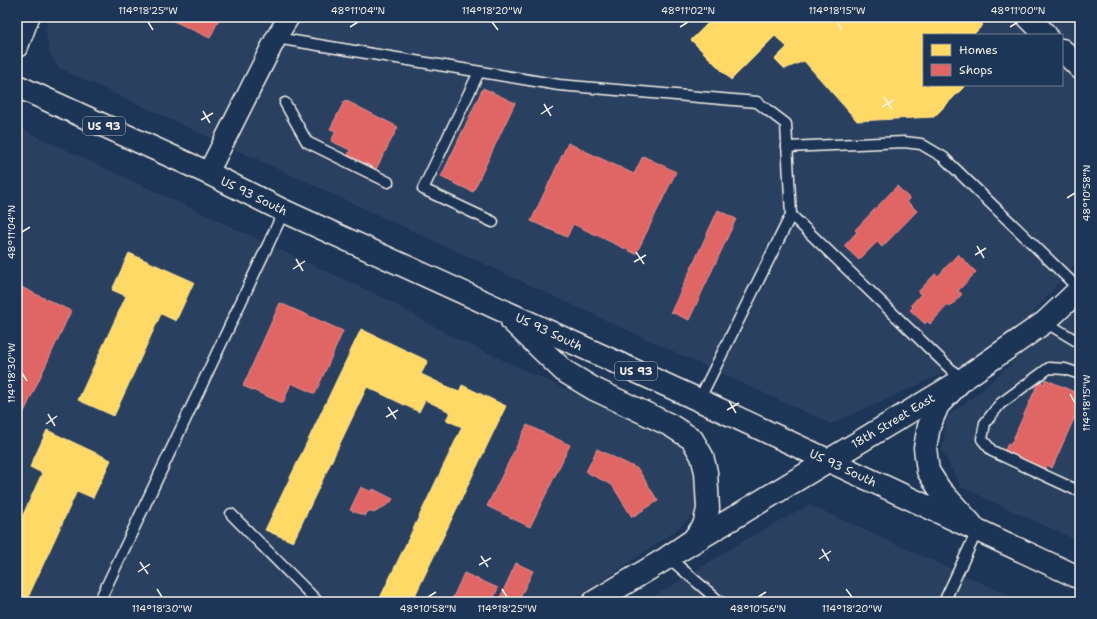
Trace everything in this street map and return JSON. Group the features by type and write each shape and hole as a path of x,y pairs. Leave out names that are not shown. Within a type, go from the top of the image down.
{"main road":[{"path":"17,46 28,17"},
{"path":"1028,17 1045,34"},
{"path":"1063,51 1080,68"},
{"name":"US 93 South","path":"17,86 208,173 284,211 699,400 826,461 1080,578"},
{"name":"18th Street East","path":"594,602 962,380 1045,322 1080,290"},
{"path":"500,309 564,371 594,389 670,425 692,439 702,456 706,472 708,509 704,526 693,540 668,557"},
{"path":"962,380 938,405 929,426 925,448 928,470 940,490 977,531"}],"street":[{"path":"208,173 276,38 289,17"}],"lane":[{"path":"276,38 559,85 757,102 786,124 791,215 699,400"},
{"path":"478,72 423,190 493,222"},
{"path":"285,103 306,142 388,182"},
{"path":"787,147 904,142 921,144 942,157 1080,290"},
{"path":"100,602 284,211"},
{"path":"791,215 962,380"},
{"path":"1045,322 1080,343"},
{"path":"1080,374 1065,369 1049,368 1000,404 985,423 982,439 992,450 1074,489 1080,487"},
{"path":"231,514 318,602"},
{"path":"944,602 977,531"},
{"path":"668,557 720,602"}],"shaded area":[{"path":"47,17 1080,17 1080,257 1022,326 969,362 831,424 59,68 50,54 46,33"},
{"path":"17,127 386,299 451,336 680,442 693,457 698,502 693,515 675,531 572,602 17,602"},
{"path":"1080,301 1080,542 961,487 942,451 947,416 980,392"},
{"path":"809,505 1024,602 645,602 750,537"}],"building: Homes":[{"path":"714,17 975,17 983,25 974,34 923,34 923,86 965,86 934,117 857,121 804,61 785,69 775,59 787,47 775,36 731,80 691,40"},
{"path":"129,253 194,282 176,321 161,314 114,416 78,400 126,296 112,290"},
{"path":"361,329 428,361 421,374 459,392 462,385 506,406 412,602 378,602 462,427 446,420 450,412 425,400 419,412 367,387 293,542 265,530"},
{"path":"47,430 111,460 93,498 77,491 26,602 17,602 17,528 42,473 30,467"}],"building: Shops":[{"path":"165,17 220,17 210,38"},
{"path":"483,88 515,103 473,192 441,177"},
{"path":"345,100 398,127 376,169 348,155 350,150 331,141 336,131 330,129"},
{"path":"568,143 634,174 643,156 676,172 636,254 573,224 567,237 531,221"},
{"path":"897,186 910,199 907,201 917,211 882,247 877,242 859,260 844,246 857,232 855,230"},
{"path":"718,210 736,219 689,320 671,312"},
{"path":"958,254 976,272 958,291 962,294 950,307 948,305 930,324 927,321 925,324 910,310 913,307 911,305 921,294 918,292 935,274 938,276"},
{"path":"17,285 71,311 17,427"},
{"path":"280,303 343,331 315,394 291,383 283,403 243,386"},
{"path":"1045,379 1079,394 1077,399 1080,400 1080,405 1052,468 1047,465 1045,469 1016,456 1014,460 1003,455 1008,443 1011,444 1039,381 1044,384"},
{"path":"527,425 570,445 530,527 487,506"},
{"path":"597,449 638,469 658,501 632,517 612,485 586,472"},
{"path":"361,487 372,492 373,489 393,499 390,503 374,513 368,511 365,516 350,510"},
{"path":"516,563 533,571 518,602 498,602"},
{"path":"464,573 498,588 492,602 451,602"}]}
